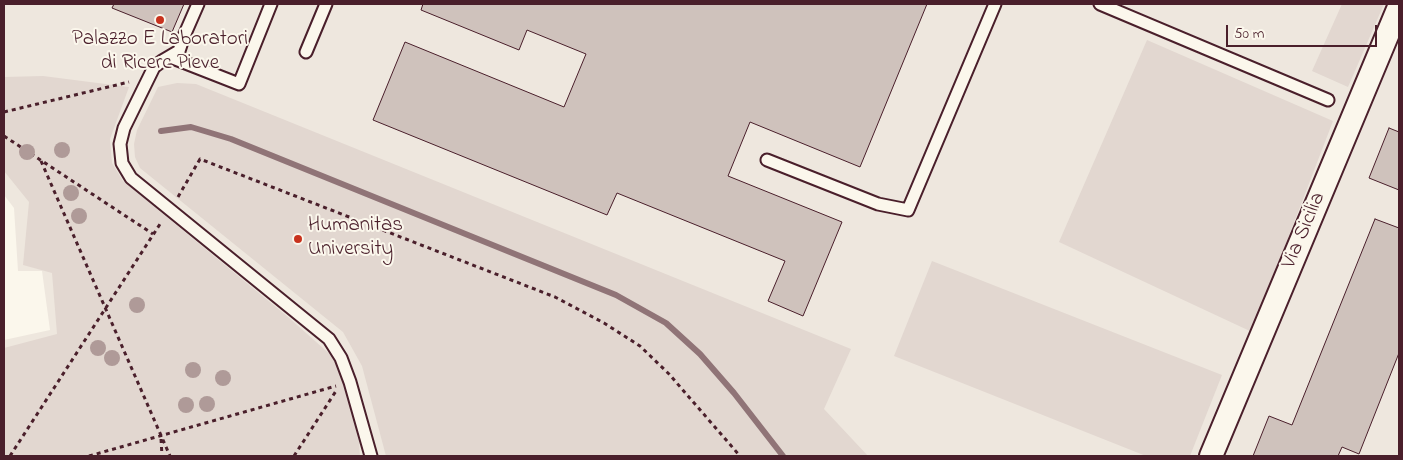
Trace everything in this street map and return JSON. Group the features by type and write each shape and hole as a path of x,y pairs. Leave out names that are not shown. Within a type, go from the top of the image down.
{"street":[{"name":"Via Sicilia","path":"1211,456 1399,7"}],"lane":[{"path":"198,4 179,51 154,68 124,128 120,144 122,163 131,178 329,339 341,358 350,382 371,456"},
{"path":"170,57 239,84 271,4"},
{"path":"306,52 326,4"},
{"path":"766,160 878,204 908,210 995,4"},
{"path":"1100,4 1328,100"}],"path":[{"path":"4,112 138,80 146,84"},
{"path":"4,136 153,234"},
{"path":"10,456 170,209 200,159 555,296 604,323 640,346 669,374 740,456"},
{"path":"41,161 170,456"},
{"path":"89,456 341,385 294,456"},
{"path":"161,436 162,456"}],"shaded area":[{"path":"4,4 1399,4 1399,456 4,456 4,340 50,330 42,271 18,271 14,208 4,195"},
{"path":"1342,4 1384,4 1348,87 1312,71"},
{"path":"1147,40 1333,121 1252,332 1059,242"},
{"path":"43,76 129,87 110,139 112,163 123,181 288,317 333,357 357,414 360,456 4,456 4,348 57,334 52,273 23,265 29,202 4,171 4,77"},
{"path":"177,83 196,84 851,349 824,409 868,456 386,456 362,366 343,332 140,168 135,157 134,144 137,130 158,87"},
{"path":"932,261 1222,375 1190,456 1146,456 894,356"}],"building":[{"name":"Palazzo E Laboratori di Ricerc Pieve","path":"114,4 184,4 172,32 112,8"},
{"path":"423,4 927,4 860,167 750,122 728,176 842,222 803,316 768,301 785,261 617,193 607,215 373,120 405,42 564,107 586,54 527,30 519,50 421,10"},
{"path":"1389,128 1399,132 1399,190 1369,178"},
{"path":"1375,219 1399,228 1399,353 1359,454 1342,447 1338,456 1253,456 1269,416 1292,425"}],"waterway":[{"path":"161,131 191,127 231,139 616,295 666,323 700,354 734,393 783,456"}],"place":[{"name":"Palazzo E Laboratori di Ricerc Pieve","path":"160,20"},
{"name":"Humanitas University","path":"298,239"}]}
